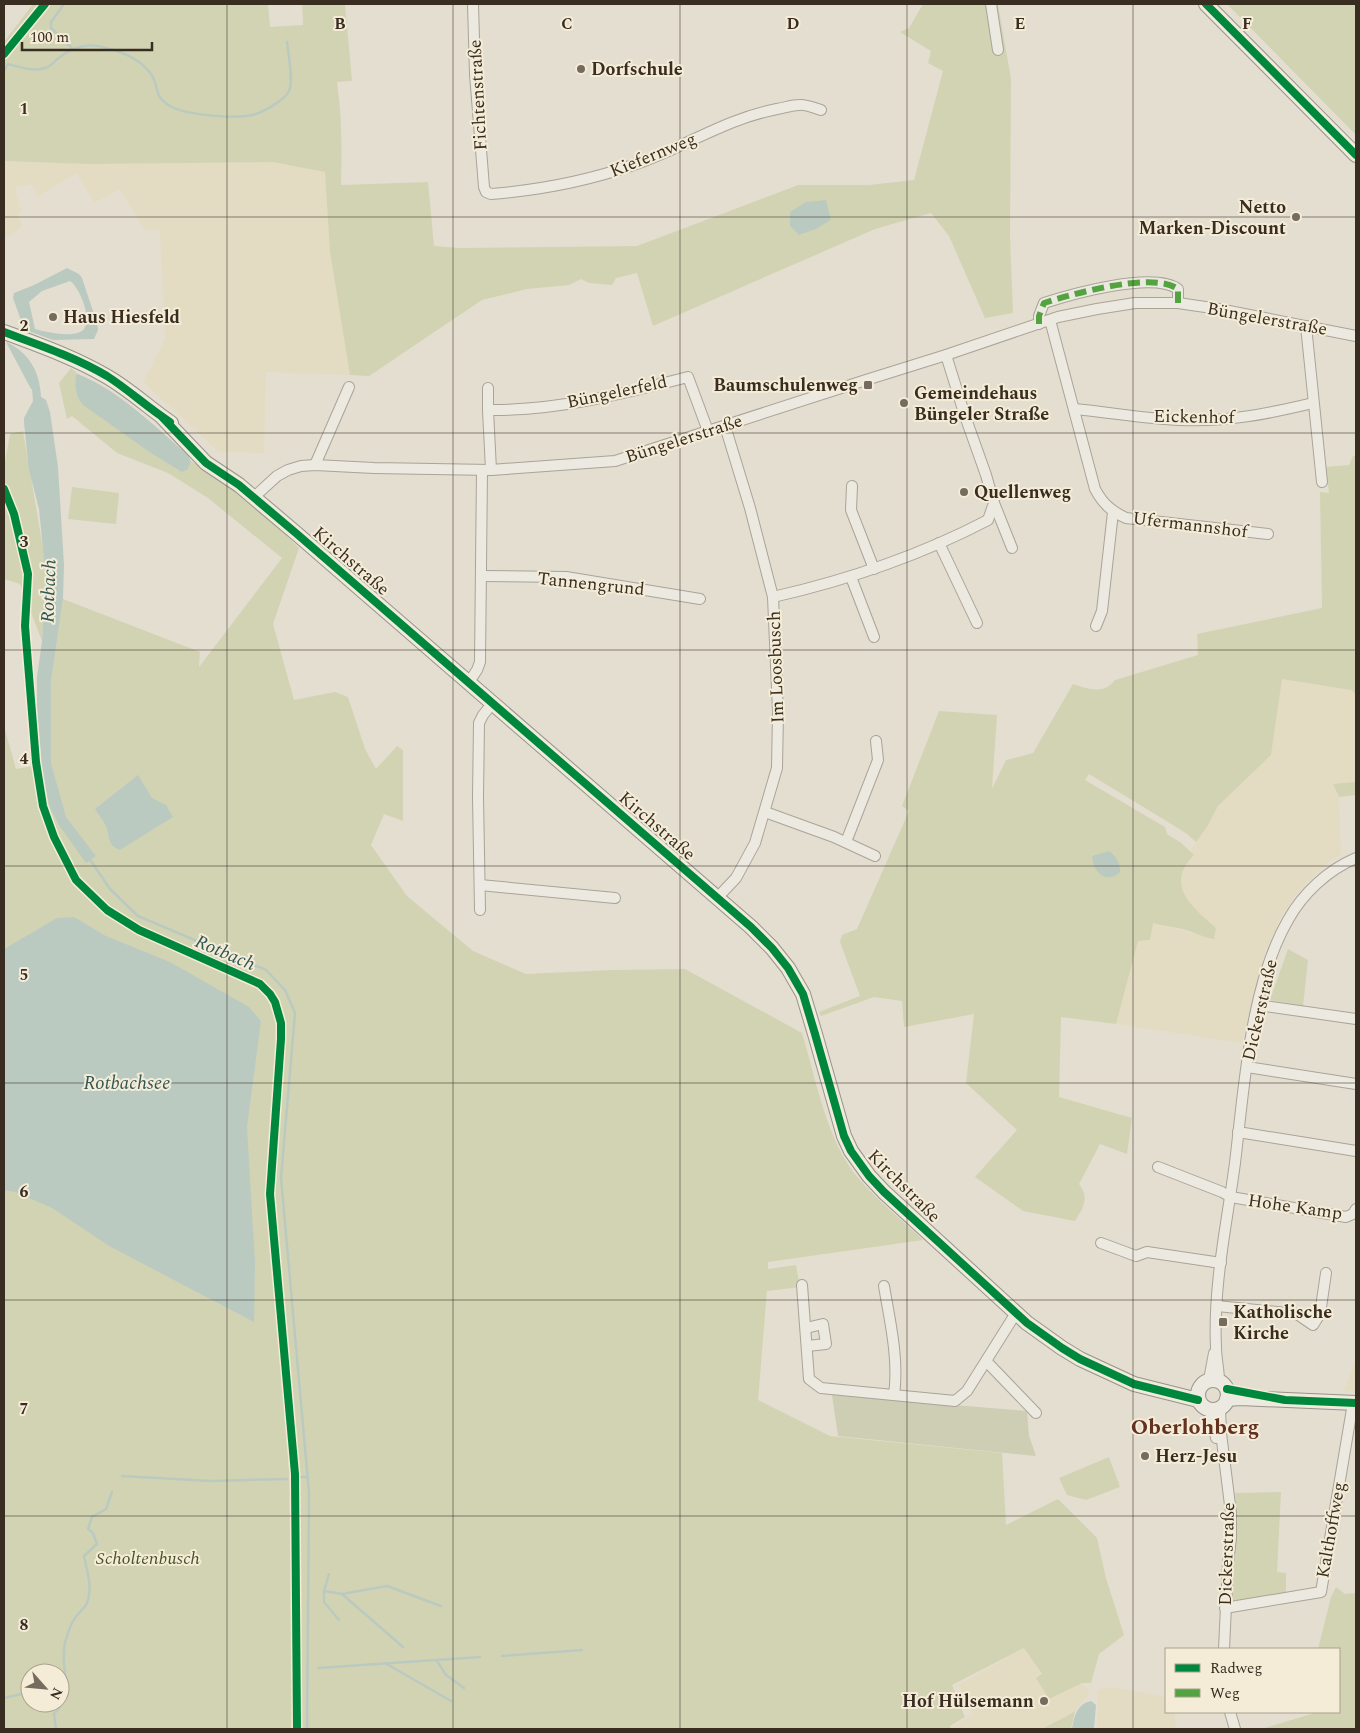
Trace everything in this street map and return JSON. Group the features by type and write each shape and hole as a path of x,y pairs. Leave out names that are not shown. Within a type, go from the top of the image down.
{"street":[{"name":"Fichtenstraße","path":"473,4 475,74 484,187"},
{"path":"991,4 998,50"},
{"path":"1206,4 1356,155"},
{"name":"Kiefernweg","path":"484,187 486,192 491,194 528,191 564,185 638,164 753,114 800,104 821,110"},
{"path":"1039,324 1039,316 1044,303 1103,286 1143,283 1171,284 1178,289 1178,303"},
{"name":"Büngelerstraße","path":"254,497 267,483 288,470 315,465 487,470 615,461 1050,320 1134,303 1178,303 1356,336"},
{"path":"1050,320 1095,489 1102,501 1113,512 1102,611 1096,626"},
{"path":"1306,326 1312,403 1322,482"},
{"name":"Kirchstraße","path":"4,332 66,355 106,376 163,418 206,463 254,497 751,927 772,948 788,968 803,994 844,1136 857,1161 884,1192 1016,1313 1042,1334 1080,1359 1134,1384 1240,1398 1355,1403"},
{"path":"946,355 994,503 1012,548"},
{"name":"Büngelerfeld","path":"488,410 517,410 597,400 688,377 708,432"},
{"path":"315,465 349,387"},
{"path":"468,682 477,670 480,662 481,576 487,470 488,388"},
{"name":"Eickenhof","path":"1074,409 1180,420 1223,420 1262,416 1312,403"},
{"name":"Im Loosbusch","path":"717,898 736,878 755,843 777,768 778,712 773,597 750,508 725,426"},
{"path":"852,486 852,510 874,569"},
{"path":"773,597 852,577 939,543 988,520 994,503"},
{"name":"Ufermannshof","path":"1113,512 1126,518 1268,534"},
{"path":"939,543 978,623"},
{"name":"Tannengrund","path":"481,576 566,577 700,598"},
{"path":"852,577 874,637"},
{"path":"480,910 479,723 492,704"},
{"path":"846,842 878,760 876,741"},
{"path":"764,812 846,842 875,856"},
{"name":"Dickerstraße","path":"1224,1648 1231,1513 1224,1460 1215,1434 1214,1394 1217,1306 1247,1067 1266,971 1288,920 1298,905 1323,879 1334,869 1356,858"},
{"path":"480,885 615,898"},
{"path":"1258,1005 1356,1019"},
{"path":"1247,1067 1356,1084"},
{"path":"1238,1132 1356,1151"},
{"path":"1158,1167 1231,1197"},
{"name":"Hohe Kamp","path":"1231,1197 1346,1216 1353,1214 1356,1209"},
{"path":"1101,1243 1136,1256 1147,1252 1221,1264"},
{"path":"1217,1306 1297,1314 1312,1325 1320,1314 1326,1273"},
{"path":"802,1285 809,1379 821,1388 955,1401 967,1391 1016,1313"},
{"path":"884,1286 894,1347 896,1384 894,1395"},
{"path":"806,1328 823,1324 826,1344 807,1346"},
{"path":"986,1361 1036,1413"},
{"name":"Kalthoffweg","path":"1225,1608 1320,1592 1355,1403"},
{"path":"1230,1713 1234,1729"}],"shaded area":[{"path":"4,161 88,164 273,162 325,172 330,252 350,375 266,372 264,453 219,452 143,382 165,339 160,230 144,229 120,189 94,203 76,173 37,197 32,184 15,188 21,212 18,214 22,226 4,240"},
{"path":"1282,679 1351,690 1356,695 1356,782 1333,785 1339,797 1341,855 1328,862 1300,889 1282,915 1266,950 1242,1043 1116,1024 1138,941 1153,923 1205,936 1216,928 1193,908 1186,897 1180,882 1184,865 1194,855 1190,851 1207,827 1218,806 1271,755"},
{"path":"1356,1359 1356,1392 1344,1391"},
{"path":"1025,1648 1042,1675 1036,1678 1082,1683 1090,1693 1077,1709 1064,1719 1043,1729 954,1729 952,1727 973,1714 958,1685"},
{"path":"1110,1687 1165,1697 1165,1713 1174,1713 1176,1729 1097,1729 1098,1690"}],"green space":[{"path":"33,4 268,4 270,27 303,25 302,4 345,4 352,81 337,82 340,108 341,185 428,182 434,246 458,248 637,246 798,185 869,185 914,180 943,71 928,63 931,51 900,32 909,28 923,4 998,4 1011,79 1010,236 1013,313 985,318 949,236 931,213 875,229 653,326 637,273 616,278 612,285 589,283 581,279 569,285 527,289 482,300 369,376 350,375 330,252 325,172 273,162 88,164 4,161 4,42"},
{"path":"1227,4 1356,4 1356,135"},
{"name":"Scholtenbusch","path":"71,368 78,374 76,375 188,469 191,461 250,500 299,548 273,624 294,700 335,692 348,697 365,749 376,769 397,746 403,750 403,821 384,814 371,845 407,896 473,951 526,974 685,969 802,1033 824,1110 848,1164 874,1195 923,1240 768,1262 768,1269 796,1265 800,1287 767,1291 758,1400 830,1436 1002,1453 1006,1525 1058,1499 1097,1538 1106,1578 1124,1635 1099,1654 1091,1683 1082,1683 1049,1699 1036,1678 1042,1674 1024,1648 952,1685 965,1717 950,1726 952,1729 4,1729 4,726 16,769 51,763 51,682 63,599 200,652 199,667 282,558 208,498 168,473 117,453 72,416 67,419 59,383"},
{"path":"23,431 44,554 46,579 42,641 20,584 4,579 4,467 10,434"},
{"path":"1353,456 1356,456 1356,695 1351,690 1282,679 1271,755 1218,806 1207,827 1196,842 1187,834 1089,774 1085,780 1165,827 1167,834 1180,842 1194,855 1185,866 1181,876 1181,886 1191,904 1216,928 1214,939 1182,929 1153,923 1150,940 1138,941 1116,1024 1061,1017 1059,1097 1132,1118 1127,1154 1100,1144 1079,1184 1085,1198 1083,1207 1075,1221 1023,1211 975,1177 1017,1130 966,1083 974,1014 904,1027 902,1001 874,997 821,1016 819,1012 860,996 840,942 842,935 857,929 909,811 902,806 939,711 997,715 992,789 1006,760 1033,753 1073,684 1095,690 1105,688 1115,680 1198,655 1197,634 1322,608 1320,492 1329,493 1326,467 1349,465"},
{"path":"72,487 119,493 116,524 68,519"},
{"path":"1356,782 1356,795 1339,797 1333,784"},
{"path":"1288,949 1308,960 1303,1006 1270,1000"},
{"path":"832,1395 1027,1411 1029,1436 1036,1456 838,1436"},
{"path":"1109,1457 1120,1487 1086,1500 1067,1495 1059,1478"},
{"path":"1281,1492 1277,1572 1286,1573 1286,1595 1242,1602 1230,1601 1237,1514 1235,1493"},
{"path":"1336,1587 1345,1594 1356,1593 1356,1729 1261,1729 1315,1713 1340,1713 1340,1648 1318,1648 1331,1597"},
{"path":"1075,1711 1071,1729 1043,1729 1067,1716"}],"water":[{"path":"826,200 831,220 816,229 799,235 790,226 790,212 806,202"},
{"path":"67,268 79,274 97,323 98,330 94,339 53,340 28,331 22,323 13,298 14,293","holes":["70,281 78,290 86,313 87,321 82,331 65,334 35,329 29,302 42,291"]},
{"path":"6,342 21,351 32,364 36,371 41,397 46,400 50,412 58,467 64,565 63,599 51,682 51,763 66,817 96,856 86,863 59,825 50,808 42,774 37,710 37,677 42,641 46,579 39,509 29,470 24,423 24,418 33,401 32,389"},
{"path":"78,374 122,399 149,420 187,454 191,461 188,469 182,472 151,453 83,405 76,391 76,375"},
{"path":"138,775 152,798 166,805 173,817 120,850 111,843 106,826 95,809"},
{"path":"1109,851 1117,860 1120,872 1115,876 1105,877 1098,872 1092,856"},
{"name":"Rotbachsee","path":"74,917 106,936 170,962 249,1007 261,1021 247,1127 255,1263 254,1322 109,1246 52,1208 15,1192 4,1190 4,949 57,918"},
{"path":"1091,1701 1096,1705 1094,1729 1072,1729 1075,1715 1079,1708"}],"waterway":[{"path":"64,4 51,22 51,28 73,49"},
{"name":"Rotbach","path":"4,71 8,64 31,69 45,68 65,53 76,48 100,46 125,54 147,69 154,79 158,94 170,106 198,114 244,116 256,114 267,109 287,95 291,74 287,42"},
{"name":"Rotbach","path":"89,858 110,889 138,916 266,970 285,990 295,1013 281,1178 309,1493 307,1729"},
{"path":"122,1476 211,1481 287,1479"},
{"name":"Rotbach","path":"300,1477 308,1477"},
{"path":"56,1729 54,1714 61,1705 66,1689 65,1643 72,1623 86,1605 89,1597 89,1580 84,1556 97,1544 93,1533 88,1529 92,1517 106,1509 112,1492"},
{"path":"329,1574 324,1591 324,1602 339,1620"},
{"path":"324,1591 342,1594 387,1586 441,1606"},
{"path":"342,1594 403,1647"},
{"path":"502,1656 582,1650"},
{"path":"318,1668 480,1657"},
{"path":"437,1661 446,1675 464,1688"},
{"path":"385,1663 451,1701"},
{"path":"4,1698 20,1694"}],"marked path":[{"path":"1039,324 1039,316 1044,303 1073,294 1112,286 1150,282 1166,284 1178,289 1178,303"}],"cycle path":[{"path":"4,54 45,4"},
{"path":"1206,4 1356,155"},
{"path":"4,332 95,369 115,381 170,422"},
{"path":"163,418 206,463 239,485 297,534 751,927 772,948 788,968 803,994 844,1136 851,1151 869,1176 884,1192 1027,1323 1062,1348 1080,1359 1134,1384 1198,1400"},
{"path":"4,489 14,514 28,574 25,626 36,762 43,806 54,837 76,880 107,910 139,930 260,984 275,1002 281,1023 270,1194 295,1474 297,1729"},
{"path":"1227,1389 1285,1400 1356,1403"}],"place":[{"name":"Dorfschule","path":"581,69"},
{"name":"Netto Marken-Discount","path":"1296,217"},
{"name":"Haus Hiesfeld","path":"53,317"},
{"name":"Baumschulenweg","path":"868,385"},
{"name":"Gemeindehaus Büngeler Straße","path":"904,403"},
{"name":"Quellenweg","path":"964,492"},
{"name":"Katholische Kirche","path":"1223,1322"},
{"name":"Herz-Jesu","path":"1145,1456"},
{"name":"Hof Hülsemann","path":"1044,1701"}],"district":[{"name":"Oberlohberg","path":"1195,1427"}]}
